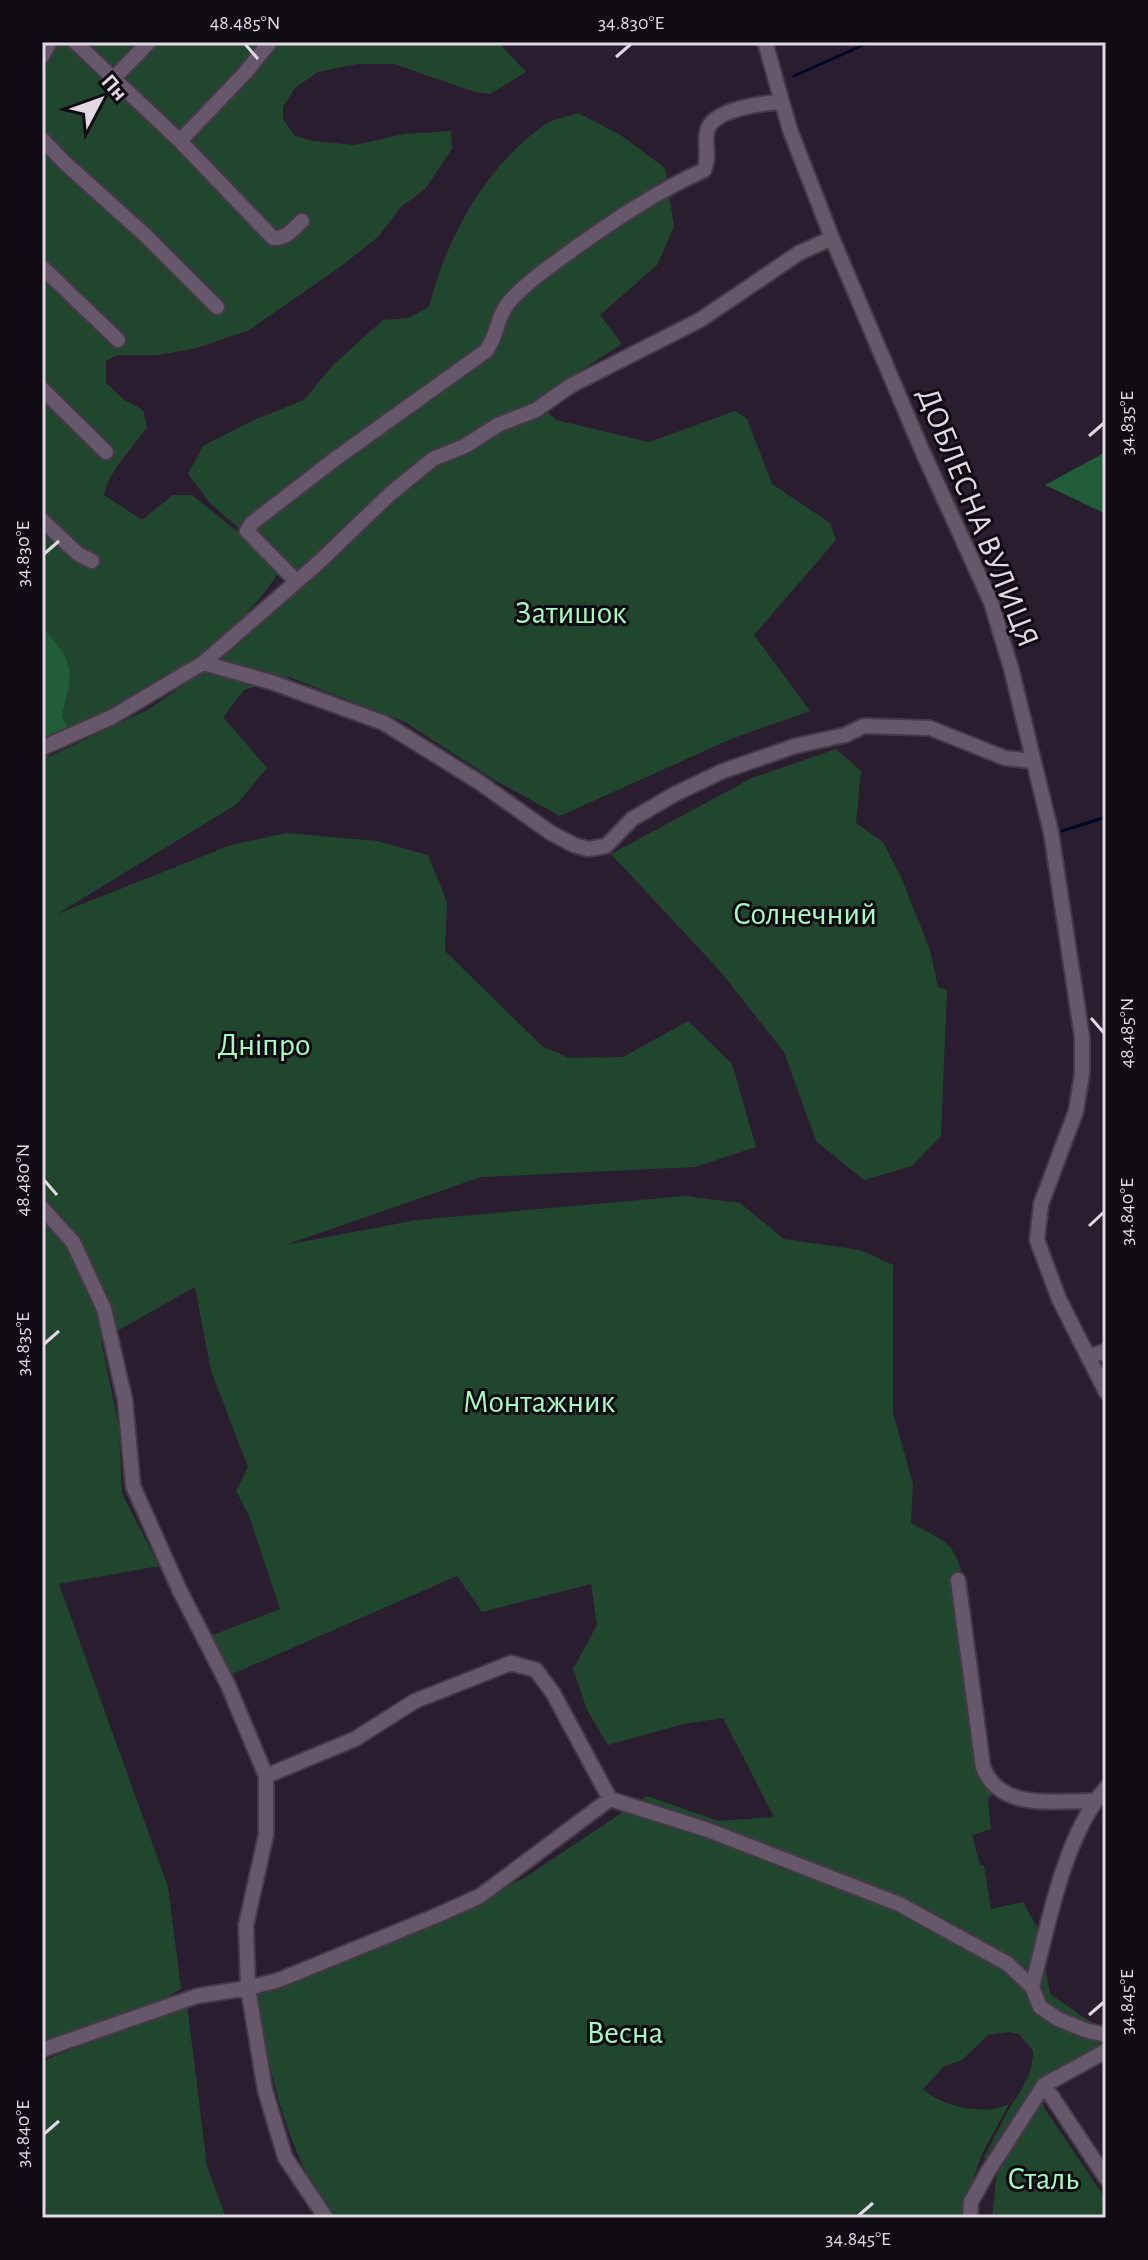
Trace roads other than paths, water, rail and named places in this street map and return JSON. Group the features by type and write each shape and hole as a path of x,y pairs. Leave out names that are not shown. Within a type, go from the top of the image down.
{"street":[{"path":"42,56 50,42"},
{"path":"75,42 180,141 273,238 288,234 302,221"},
{"path":"114,78 149,42"},
{"path":"180,141 270,42"},
{"name":"ДОБЛЕСНА ВУЛИЦЯ","path":"765,42 782,102 832,238 921,448 991,602 1011,668 1051,832 1082,1037 1082,1074 1076,1111 1041,1204 1037,1240 1059,1299 1106,1392"},
{"path":"296,581 247,531 252,523 335,459 486,351 495,339 498,317 534,277 634,207 704,170 708,161 707,130 712,121 724,114 782,102"},
{"path":"42,139 217,307"},
{"path":"42,748 112,717 203,663 433,459 465,446 498,425 536,410 570,386 700,320 799,253 832,238"},
{"path":"42,267 118,340"},
{"path":"42,389 106,452"},
{"path":"42,520 78,554 92,561"},
{"path":"203,663 271,682 384,723 479,782 551,833 588,849 606,846 632,819 723,771 795,746 845,735 864,726 930,728 1005,758 1033,761"},
{"path":"42,1208 73,1242 104,1309 125,1400 133,1486 179,1589 228,1685 266,1776 266,1835 246,1925 248,1988 265,2090 285,2157 326,2218"},
{"path":"1090,1356 1106,1351"},
{"path":"958,1580 983,1767 987,1777 1007,1794 1033,1801 1094,1801"},
{"path":"266,1776 355,1739 415,1701 511,1663 536,1670 553,1693 610,1799 708,1830 899,1904 1008,1964 1032,1987 1040,2007 1058,2019 1106,2035"},
{"path":"1032,1987 1066,1860 1094,1801 1106,1788"},
{"path":"42,2050 197,1996 248,1988 306,1969 480,1896 610,1799"},
{"path":"970,2218 971,2202 987,2173 1044,2085 1106,2051"},
{"path":"1044,2085 1106,2178"}],"waterway":[{"path":"794,76 870,42"},
{"path":"1062,831 1106,817"}],"park label":[{"name":"Затишок","path":"571,612"},
{"name":"Солнечний","path":"805,913"},
{"name":"Дніпро","path":"264,1044"},
{"name":"Монтажник","path":"539,1401"},
{"name":"Весна","path":"625,2032"},
{"name":"Сталь","path":"1043,2178"}]}
